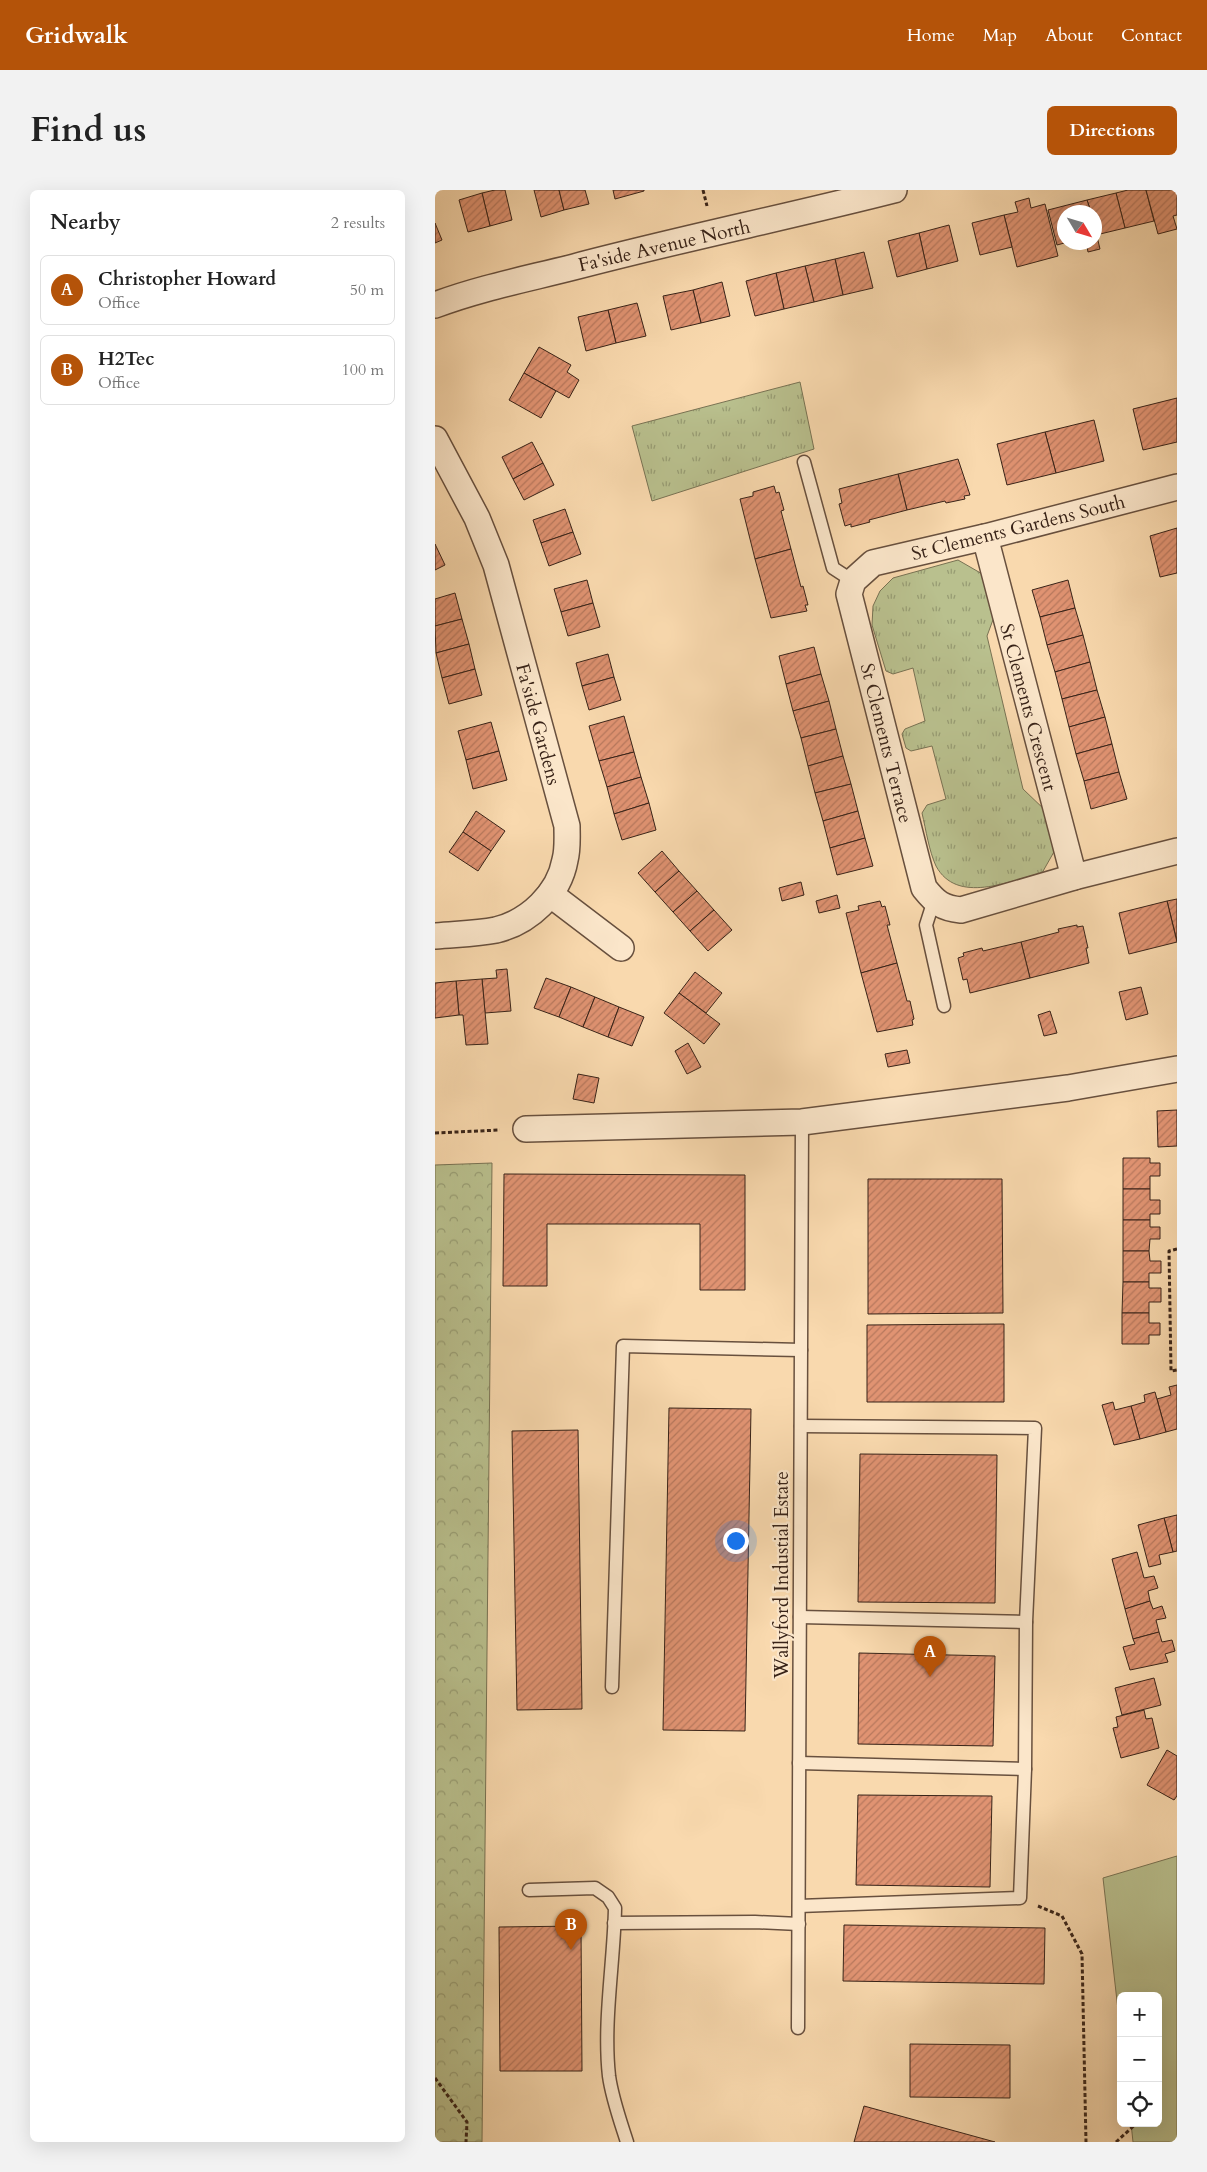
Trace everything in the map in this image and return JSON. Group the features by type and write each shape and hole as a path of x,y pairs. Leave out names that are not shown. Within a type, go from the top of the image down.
{"street":[{"name":"Fa'side Avenue North","path":"435,305 489,288 643,249 894,190"},
{"name":"Fa'side Gardens","path":"435,439 477,518 497,565 567,826 565,861 559,878 550,894 539,907 511,925 495,930 435,936"},
{"name":"St Clements Gardens South","path":"857,576 873,563 985,537 1177,487"},
{"name":"St Clements Crescent","path":"985,537 1074,877"},
{"name":"St Clements Terrace","path":"857,576 849,594 925,888 940,904"},
{"path":"940,904 961,910 1074,877 1177,851"},
{"path":"550,894 621,948"},
{"path":"526,1129 802,1122 1068,1088 1177,1069"}],"lane":[{"path":"804,462 833,568 857,576"},
{"path":"940,904 926,925 944,1006"},
{"name":"Wallyford Industial Estate","path":"798,2028 802,1122"},
{"path":"612,1687 623,1346 801,1350"},
{"path":"799,1906 1020,1898 1025,1769 1026,1622 1035,1428 801,1426"},
{"path":"800,1617 1026,1622"},
{"path":"799,1762 1025,1769"},
{"path":"529,1890 595,1888 608,1897 615,1908 608,2045 609,2076 627,2142"},
{"path":"614,1923 755,1922 799,1924"}],"path":[{"path":"435,1133 526,1129"},
{"path":"1177,1249 1169,1251 1171,1371 1177,1370"},
{"path":"1020,1898 1061,1916 1082,1954 1086,2142"},
{"path":"435,2078 467,2122 466,2142"},
{"path":"1117,2142 1133,2127"}],"green space":[{"path":"800,382 814,449 652,501 632,426"},
{"path":"958,560 984,575 994,617 987,636 1023,789 1047,812 1055,850 1042,873 985,887 957,885 945,878 936,866 922,813 927,805 946,799 932,746 911,751 906,748 902,734 905,729 925,721 913,668 893,674 886,671 872,625 873,606 880,591 893,578"},
{"path":"492,1163 482,2142 435,2142 435,1165"},
{"path":"1177,1856 1177,2142 1133,2142 1131,2127 1162,2127 1162,1992 1117,1992 1117,2001 1103,1878"}],"building":[{"path":"505,190 512,220 490,226 482,193"},
{"path":"534,190 559,190 564,210 541,217"},
{"path":"559,190 585,190 589,204 564,210"},
{"path":"613,190 644,190 644,191 615,199"},
{"path":"1128,190 1146,190 1154,221 1125,228 1116,193"},
{"path":"1146,190 1177,190 1177,215 1173,216 1177,229 1158,234"},
{"path":"482,193 490,226 468,232 459,200"},
{"path":"1116,193 1125,228 1102,234 1102,205 1089,205 1087,200"},
{"path":"1029,198 1031,208 1045,204 1058,256 1017,267 1004,215 1018,212 1015,202"},
{"path":"1087,200 1089,205 1068,205"},
{"path":"1057,208 1057,245 1048,210"},
{"path":"1004,215 1012,247 980,255 972,223"},
{"path":"435,223 442,240 435,243"},
{"path":"949,225 958,261 927,269 919,233"},
{"path":"919,233 927,269 897,277 888,241"},
{"path":"864,252 873,288 843,295 835,259"},
{"path":"835,259 843,295 814,302 805,266"},
{"path":"805,266 814,302 784,309 776,273"},
{"path":"776,273 784,309 755,316 746,281"},
{"path":"722,282 730,316 701,323 693,290"},
{"path":"693,290 701,323 671,330 663,296"},
{"path":"637,303 646,336 616,343 608,310"},
{"path":"608,310 616,343 586,351 578,317"},
{"path":"539,347 571,365 567,372 579,380 569,398 524,373"},
{"path":"524,373 556,391 541,418 509,400"},
{"path":"1177,398 1177,442 1143,450 1133,409"},
{"path":"1094,420 1104,461 1056,473 1045,432"},
{"path":"1045,432 1056,473 1007,485 997,444"},
{"path":"532,442 543,463 513,479 502,457"},
{"path":"958,459 970,495 964,496 965,499 946,503 945,501 907,510 898,474"},
{"path":"543,463 554,485 524,500 513,479"},
{"path":"898,474 907,510 851,527 851,524 845,526 839,504 842,503 839,489"},
{"path":"774,486 776,493 779,492 784,510 781,511 791,549 755,559 740,499 753,496 753,492"},
{"path":"565,509 573,532 541,543 533,520"},
{"path":"1177,528 1177,573 1160,577 1150,536"},
{"path":"573,532 581,554 549,566 541,543"},
{"path":"435,544 445,565 435,570"},
{"path":"791,549 808,605 805,605 807,611 771,618 755,559"},
{"path":"587,580 593,603 561,612 554,589"},
{"path":"1068,580 1075,608 1040,617 1032,590"},
{"path":"455,593 462,619 435,626 435,599"},
{"path":"593,603 600,627 568,636 561,612"},
{"path":"1075,608 1083,635 1047,645 1040,617"},
{"path":"462,619 469,644 436,653 435,626"},
{"path":"1083,635 1090,662 1055,672 1047,645"},
{"path":"469,644 475,669 442,678 436,653"},
{"path":"814,647 821,674 786,684 779,656"},
{"path":"608,654 614,677 582,686 576,663"},
{"path":"1090,662 1097,690 1062,699 1055,672"},
{"path":"475,669 482,695 449,704 442,678"},
{"path":"821,674 829,701 793,711 786,684"},
{"path":"614,677 621,700 589,710 582,686"},
{"path":"1097,690 1105,717 1069,727 1062,699"},
{"path":"829,701 836,729 801,738 793,711"},
{"path":"624,716 634,752 599,761 589,726"},
{"path":"1105,717 1112,744 1076,754 1069,727"},
{"path":"491,722 499,751 466,760 458,731"},
{"path":"836,729 843,756 808,766 801,738"},
{"path":"1112,744 1119,772 1084,781 1076,754"},
{"path":"499,751 507,780 473,789 466,760"},
{"path":"634,752 641,777 607,787 599,761"},
{"path":"843,756 851,784 815,793 808,766"},
{"path":"1119,772 1127,799 1091,809 1084,781"},
{"path":"641,777 649,803 614,814 607,787"},
{"path":"851,784 858,811 823,821 815,793"},
{"path":"649,803 656,830 622,840 614,814"},
{"path":"476,811 505,831 491,851 463,832"},
{"path":"858,811 865,838 830,848 823,821"},
{"path":"463,832 491,851 478,871 449,852"},
{"path":"865,838 873,866 837,875 830,848"},
{"path":"662,851 679,871 655,892 638,873"},
{"path":"679,871 697,891 673,912 655,892"},
{"path":"801,882 804,895 782,901 779,888"},
{"path":"697,891 714,910 690,931 673,912"},
{"path":"837,895 840,908 819,913 816,901"},
{"path":"1177,899 1177,941 1167,901"},
{"path":"880,901 882,907 885,906 890,925 887,925 897,963 861,973 846,913 859,910 858,906"},
{"path":"1167,901 1177,942 1129,954 1119,913"},
{"path":"714,910 732,930 708,951 690,931"},
{"path":"1077,925 1077,927 1083,926 1089,963 1030,978 1021,942 1059,932 1058,929"},
{"path":"1021,942 1030,978 970,993 967,979 963,980 958,958 964,956 963,953 982,948 983,951"},
{"path":"897,963 907,1001 910,1001 914,1019 912,1020 913,1025 877,1032 861,973"},
{"path":"507,969 511,1011 485,1013 482,979 497,978 496,970"},
{"path":"695,972 722,993 706,1013 679,993"},
{"path":"546,978 571,987 559,1017 534,1008"},
{"path":"482,979 488,1044 466,1045 463,1015 459,1015 456,981"},
{"path":"456,981 459,1015 435,1018 435,983"},
{"path":"571,987 595,997 583,1027 559,1017"},
{"path":"1141,987 1148,1014 1126,1020 1119,992"},
{"path":"679,993 720,1024 704,1044 664,1013"},
{"path":"595,997 619,1007 608,1037 583,1027"},
{"path":"619,1007 644,1017 632,1046 608,1037"},
{"path":"1050,1011 1057,1033 1044,1036 1038,1015"},
{"path":"688,1043 701,1067 687,1074 675,1051"},
{"path":"907,1050 910,1063 888,1067 885,1054"},
{"path":"578,1074 599,1078 594,1103 573,1099"},
{"path":"1177,1110 1177,1146 1158,1147 1157,1111"},
{"path":"1123,1158 1150,1158 1150,1163 1160,1163 1160,1176 1150,1176 1150,1189 1123,1189"},
{"path":"504,1174 745,1175 745,1290 700,1290 700,1224 547,1224 547,1286 503,1286"},
{"path":"868,1179 1002,1179 1003,1313 868,1314"},
{"path":"1123,1189 1150,1189 1150,1200 1160,1200 1160,1214 1150,1214 1150,1220 1123,1220"},
{"path":"1123,1220 1150,1220 1150,1227 1160,1227 1160,1239 1150,1239 1149,1251 1123,1251"},
{"path":"1123,1251 1149,1251 1150,1261 1161,1261 1161,1273 1149,1273 1149,1282 1123,1282"},
{"path":"1123,1282 1149,1282 1149,1288 1161,1288 1161,1302 1149,1302 1149,1313 1122,1313"},
{"path":"1122,1313 1149,1313 1149,1323 1160,1323 1160,1335 1149,1335 1149,1344 1122,1344"},
{"path":"1004,1324 1004,1402 867,1402 867,1325"},
{"path":"1177,1385 1177,1429 1166,1432 1157,1399 1171,1395 1169,1387"},
{"path":"1155,1392 1166,1432 1140,1439 1131,1406 1145,1402 1144,1395"},
{"path":"1113,1402 1115,1410 1131,1406 1140,1439 1114,1445 1102,1405"},
{"path":"669,1408 751,1409 745,1731 663,1730"},
{"path":"578,1430 582,1709 517,1710 512,1431"},
{"path":"860,1454 997,1455 995,1603 858,1602"},
{"path":"1177,1515 1177,1551 1173,1552 1164,1518"},
{"path":"1164,1518 1173,1552 1159,1555 1161,1564 1149,1567 1138,1525"},
{"path":"1137,1552 1144,1578 1154,1576 1158,1588 1148,1591 1150,1601 1125,1609 1112,1559"},
{"path":"1150,1601 1153,1609 1162,1606 1166,1618 1156,1620 1159,1632 1133,1639 1125,1609"},
{"path":"1159,1632 1162,1642 1172,1640 1175,1651 1165,1654 1168,1662 1130,1670 1123,1647 1135,1644 1133,1639"},
{"path":"859,1653 995,1656 993,1746 858,1744"},
{"path":"1154,1678 1161,1705 1122,1715 1115,1688"},
{"path":"1144,1710 1146,1719 1152,1718 1159,1748 1121,1758 1113,1728 1118,1727 1116,1717"},
{"path":"1167,1750 1177,1756 1177,1796 1174,1800 1147,1785"},
{"path":"858,1795 992,1796 990,1887 856,1885"},
{"path":"844,1925 1045,1928 1044,1984 843,1981"},
{"path":"581,1926 582,2071 500,2071 499,1927"},
{"path":"910,2044 1010,2045 1010,2098 910,2097"},
{"path":"864,2106 995,2142 854,2142"}],"place":[{"name":"Christopher Howard","path":"930,1677"},
{"name":"H2Tec","path":"571,1950"}]}
